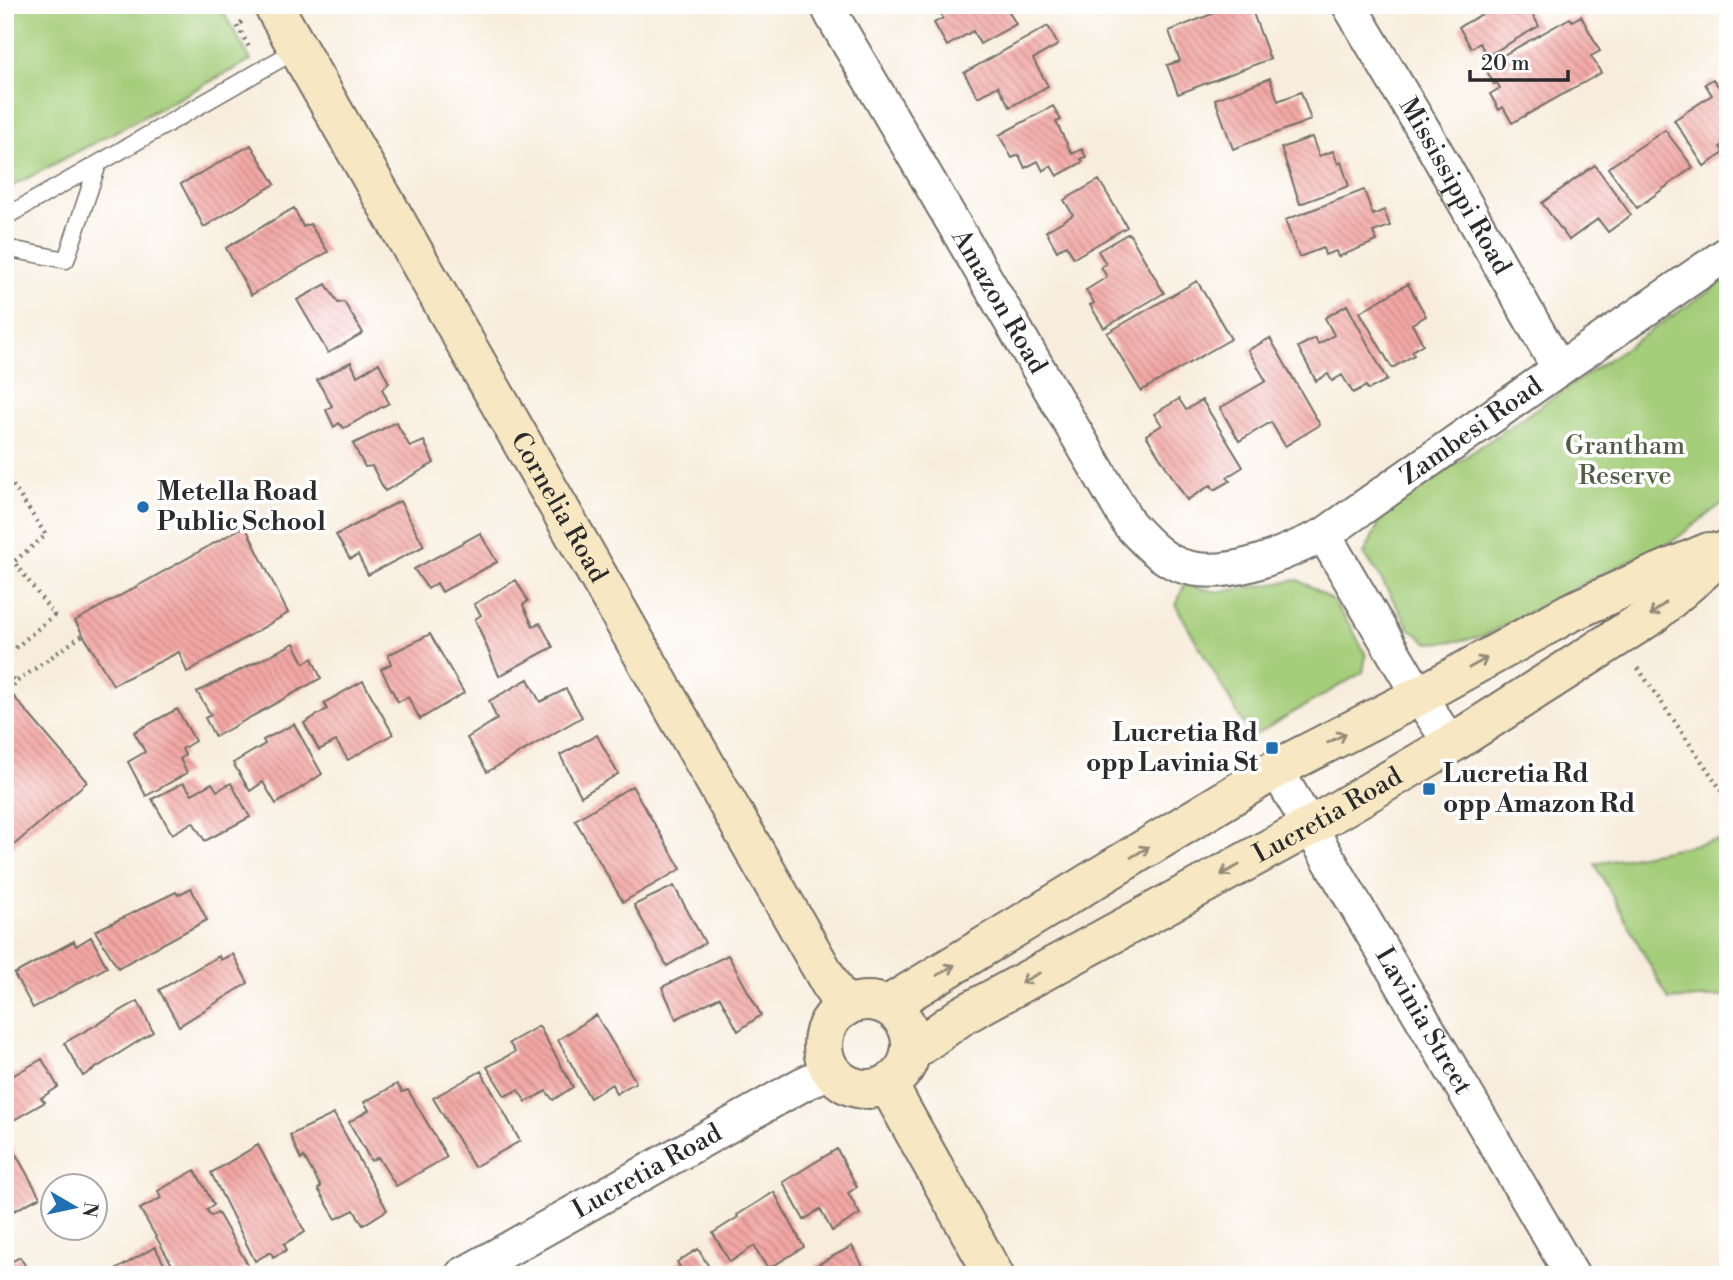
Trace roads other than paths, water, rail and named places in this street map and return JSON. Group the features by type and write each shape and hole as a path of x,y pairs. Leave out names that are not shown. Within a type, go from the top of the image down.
{"street":[{"name":"Cornelia Road","path":"273,5 844,1008"},
{"name":"Amazon Road","path":"827,5 1129,524 1155,550 1177,564 1197,570"},
{"name":"Mississippi Road","path":"1349,5 1559,369"},
{"name":"Zambesi Road","path":"1197,570 1233,568 1262,561 1324,535 1728,253"},
{"path":"1324,535 1419,696 1451,744"},
{"name":"Lucretia Road","path":"888,1006 1276,769 1419,696 1569,613 1644,579 1728,547"},
{"name":"Lucretia Road","path":"910,1053 963,1015 1311,826 1451,744 1652,615 1728,547"},
{"name":"Lavinia Street","path":"1276,769 1572,1275"},
{"path":"873,1001 888,1006 900,1015 908,1028 912,1044 909,1059 902,1073 888,1085 871,1090 856,1088 842,1082 831,1071 824,1057 823,1041 827,1026 835,1014 844,1008 858,1002 873,1001"},
{"name":"Lucretia Road","path":"462,1275 803,1084 831,1071"},
{"path":"888,1085 995,1275"}],"lane":[{"path":"5,217 298,49"},
{"path":"5,248 66,260 98,164"}],"place":[{"name":"Metella Road Public School","path":"143,507"},
{"name":"Lucretia Rd opp Lavinia St","path":"1272,748"},
{"name":"Lucretia Rd opp Amazon Rd","path":"1429,789"}],"park label":[{"name":"Grantham Reserve","path":"1625,461"}]}
